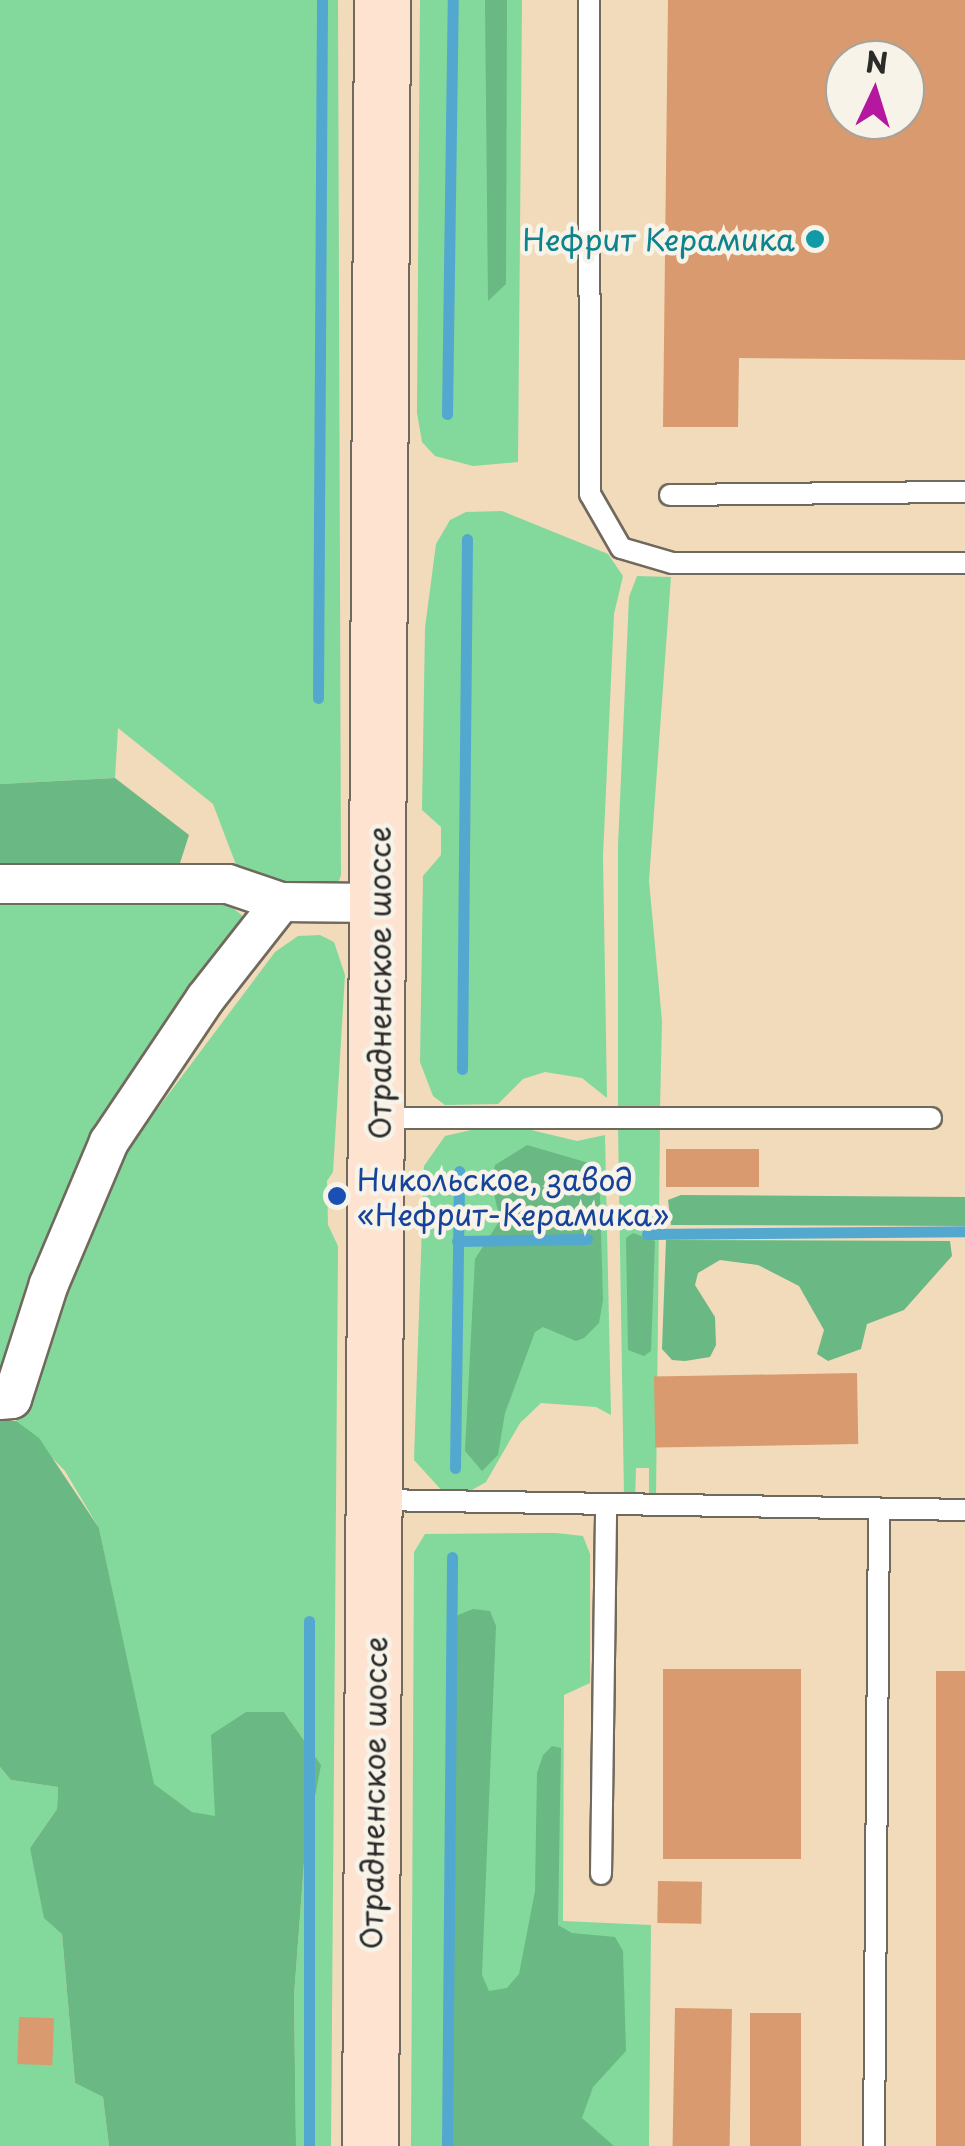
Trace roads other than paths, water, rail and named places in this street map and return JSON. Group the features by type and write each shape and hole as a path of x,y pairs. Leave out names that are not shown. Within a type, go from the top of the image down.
{"main road":[{"name":"Отрадненское шоссе","path":"370,2146 382,0"}],"street":[{"path":"0,884 228,884 280,902 379,902"},
{"path":"0,1400 12,1399 49,1284 109,1142 205,998 280,902"}],"lane":[{"path":"588,0 590,494 621,548 672,563 965,563"},
{"path":"670,495 965,492"},
{"path":"378,1118 931,1118"},
{"path":"376,1500 606,1507 965,1510"},
{"path":"601,1874 606,1507"},
{"path":"874,2146 879,1509"}],"waterway":[{"path":"318,698 322,0"},
{"path":"447,414 453,0"},
{"path":"462,1069 467,539"},
{"path":"455,1468 459,1171"},
{"path":"647,1234 965,1231"},
{"path":"457,1241 587,1239"},
{"path":"447,2146 452,1557"},
{"path":"309,1621 309,2146"}],"place":[{"name":"Нефрит Керамика","path":"815,239"},
{"name":"Никольское, завод «Нефрит-Керамика»","path":"337,1196"}]}
